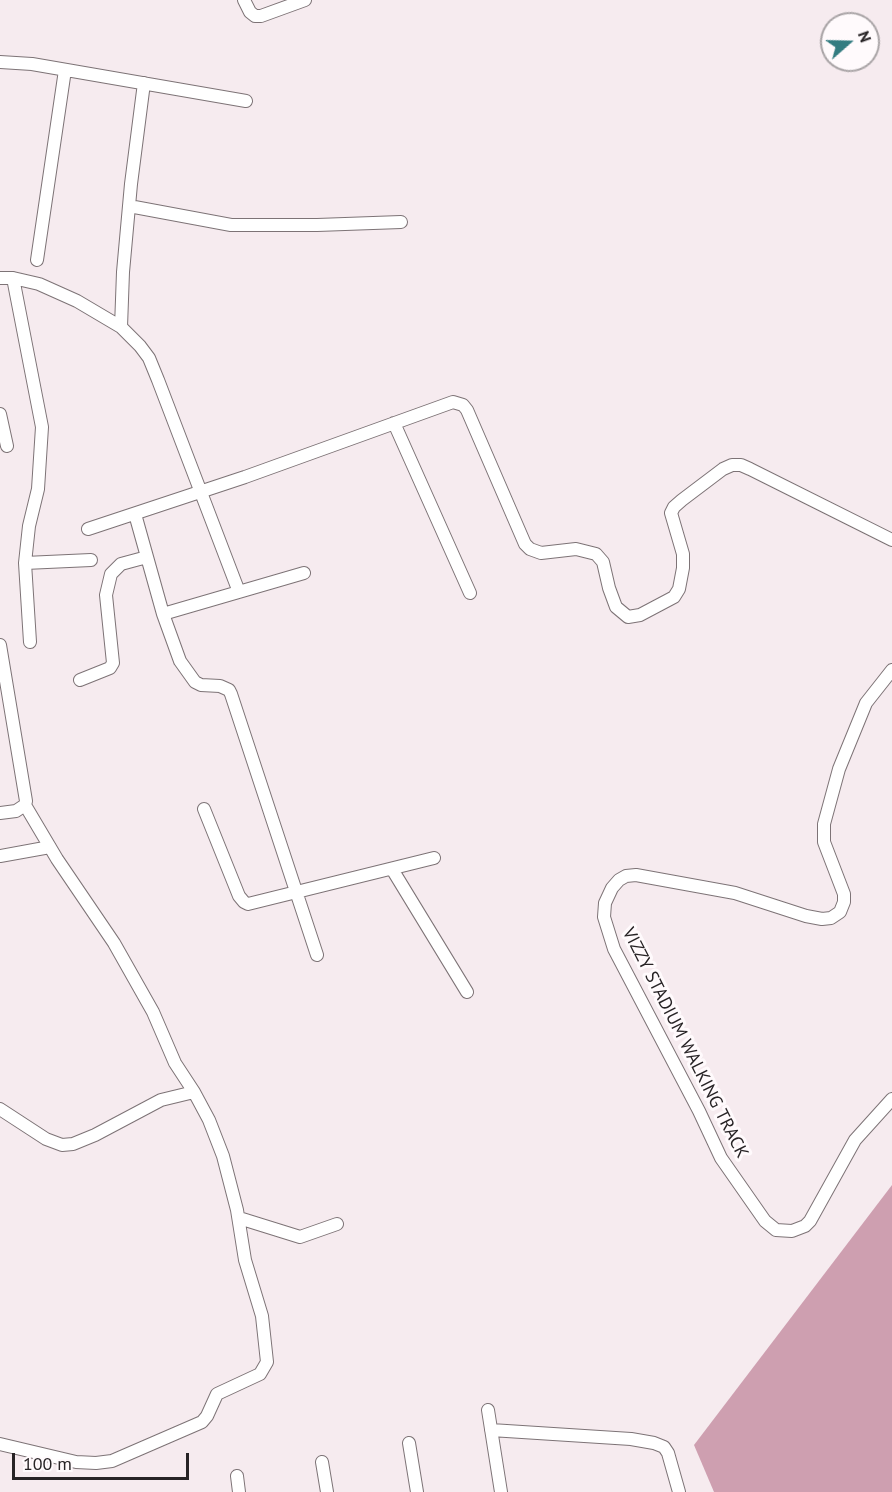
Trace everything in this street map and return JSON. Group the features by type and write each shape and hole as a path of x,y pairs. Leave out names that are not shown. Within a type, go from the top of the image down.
{"street":[{"path":"244,0 250,12 255,16 261,16 305,0"},
{"path":"0,62 32,64 246,101"},
{"path":"37,260 65,70"},
{"path":"121,327 129,206 144,83"},
{"path":"129,206 231,225 401,222"},
{"path":"30,642 25,563 38,489 42,427 6,278 39,284 77,301 121,327 140,346 148,358 239,592"},
{"path":"88,529 201,492 453,402 463,405 475,424 525,544 536,553 576,549 596,554 603,562 616,607 628,617 640,615 674,597 679,589 683,554 671,513 682,500 723,469 732,465 741,465 750,469 892,540"},
{"path":"0,414 6,446"},
{"path":"394,423 471,593"},
{"path":"135,514 163,614 180,661 195,682 201,685 220,686 229,690 231,694 317,956"},
{"path":"80,680 110,668 113,663 106,595 111,574 121,564 147,557"},
{"path":"25,563 91,560"},
{"path":"163,614 304,573"},
{"path":"0,645 25,796 24,805 114,943 153,1012 175,1063 209,1120 223,1156 239,1218 245,1260 262,1316 267,1362 260,1374 217,1394 202,1422 112,1461 76,1462 0,1444"},
{"name":"VIZZY STADIUM WALKING TRACK","path":"892,670 866,703 839,769 824,824 824,842 844,894 840,912 831,918 822,919 735,893 636,875 626,876 612,888 605,903 604,917 614,949 722,1158 765,1221 776,1230 792,1231 805,1226 810,1221 855,1140 892,1099"},
{"path":"0,813 16,811 24,805"},
{"path":"204,809 239,896 244,902 256,903 434,858"},
{"path":"0,855 50,848"},
{"path":"392,869 467,992"},
{"path":"0,1108 46,1139 62,1145 73,1144 95,1135 161,1100 194,1092"},
{"path":"239,1218 300,1237 337,1224"},
{"path":"488,1410 501,1492"},
{"path":"491,1430 631,1439 654,1443 664,1447 668,1453 679,1492"},
{"path":"409,1443 417,1492"},
{"path":"322,1462 327,1492"},
{"path":"237,1476 239,1492"}],"shaded area":[{"path":"892,1185 892,1492 714,1492 694,1445"}]}
